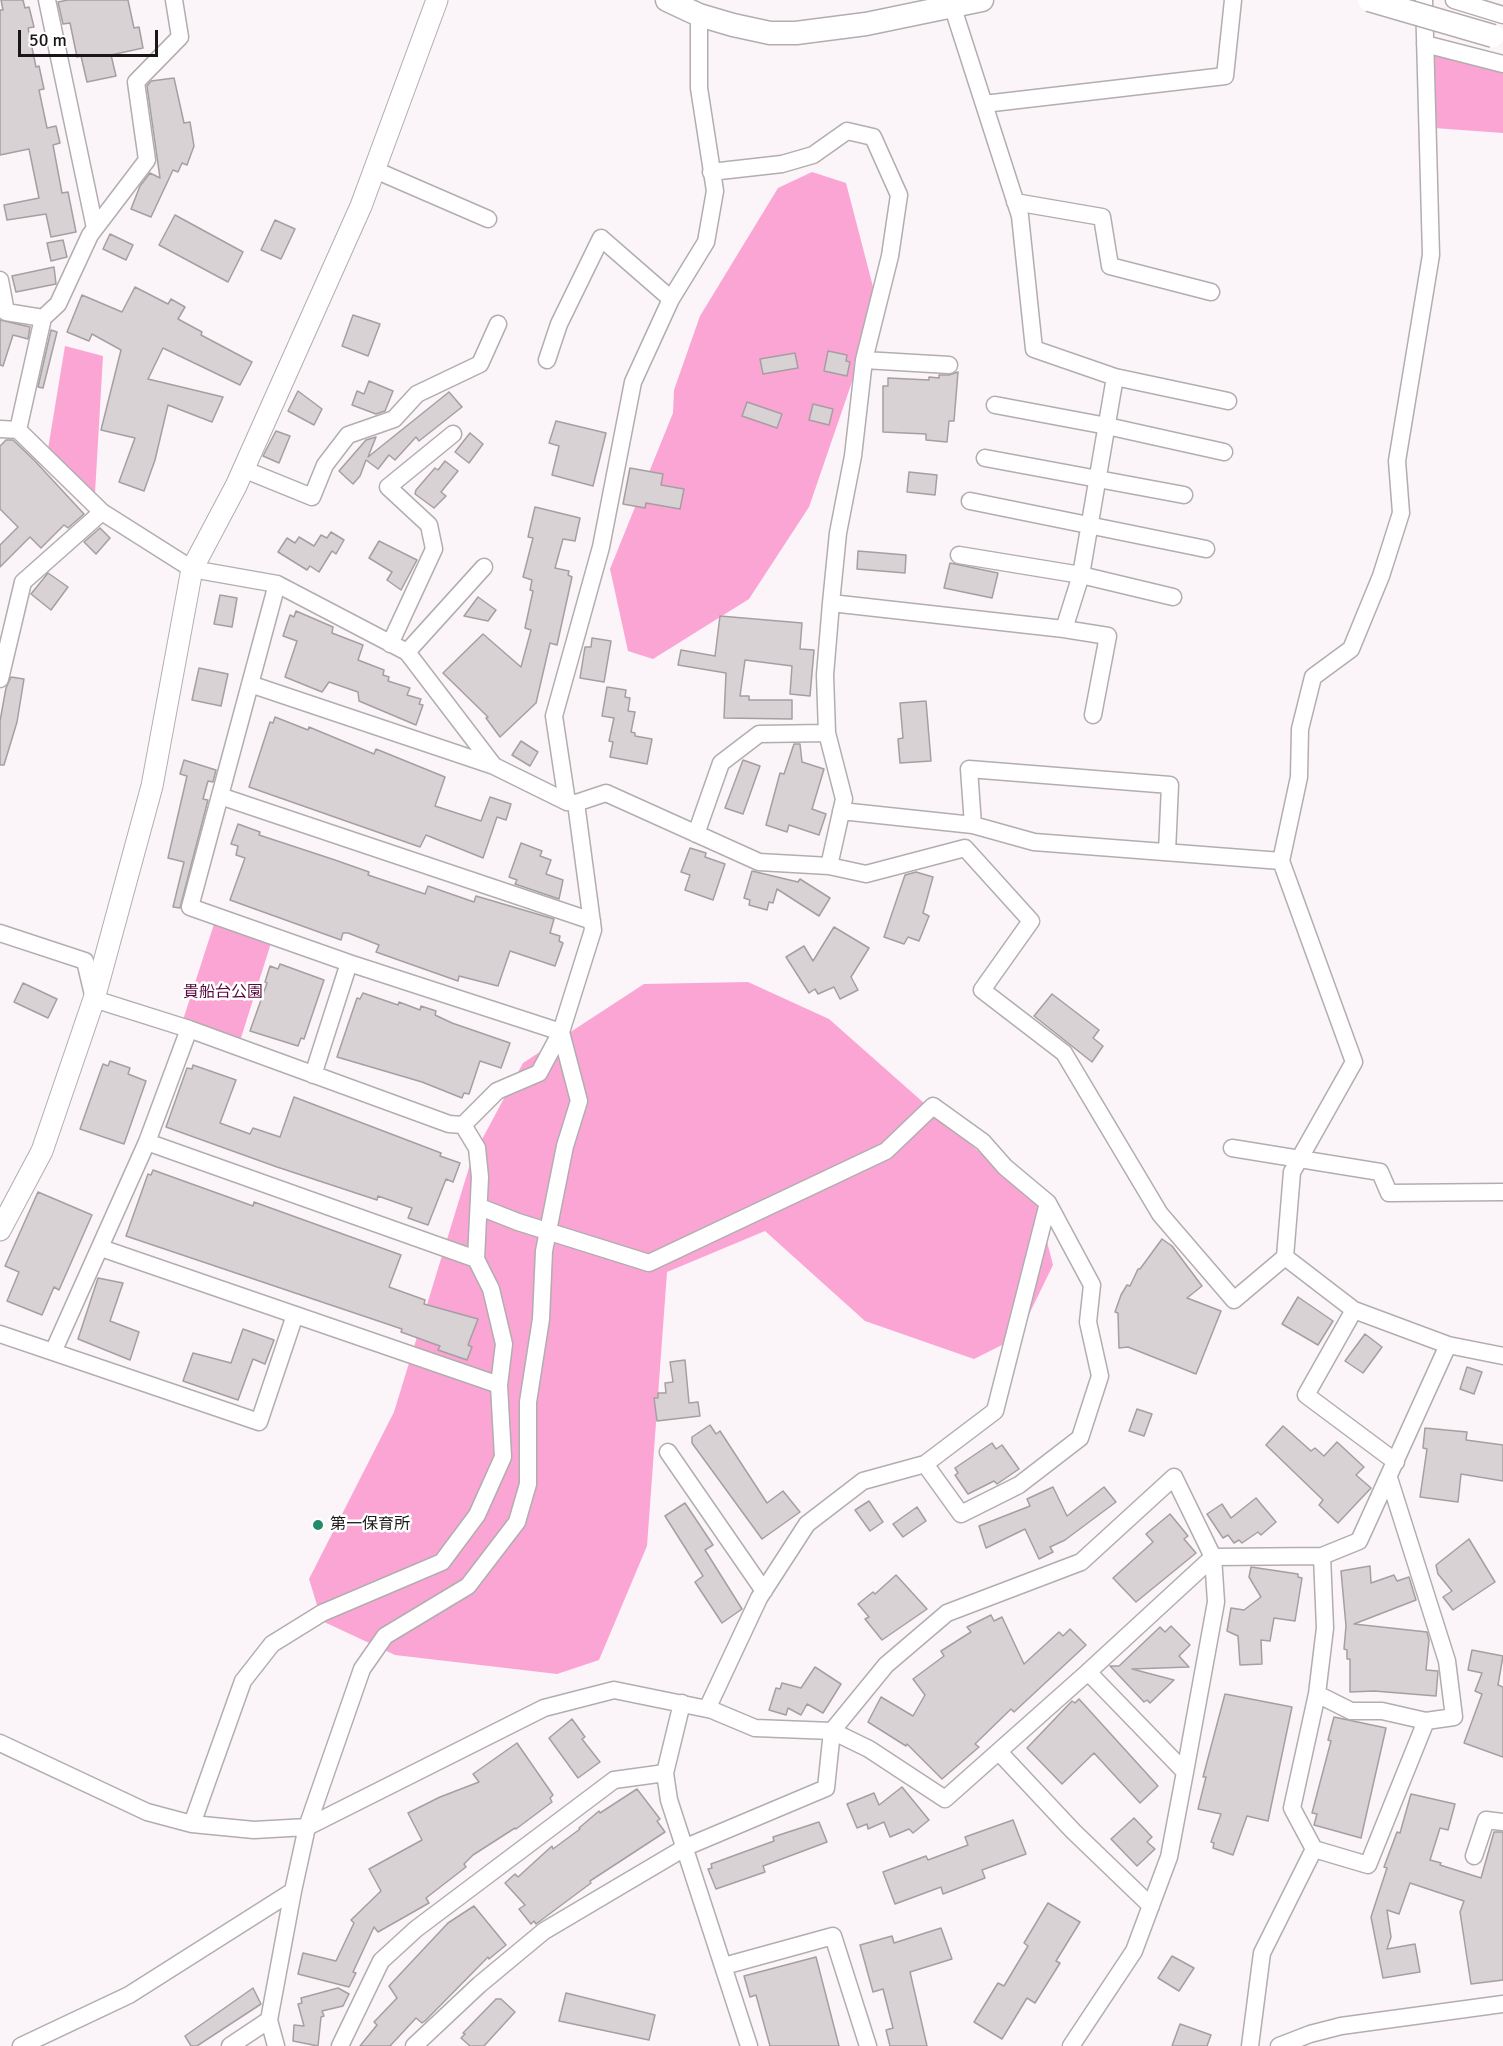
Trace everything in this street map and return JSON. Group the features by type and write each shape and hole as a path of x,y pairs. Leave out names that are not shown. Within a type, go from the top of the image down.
{"main road":[{"path":"667,0 699,15 770,33 796,33 866,24 982,0"},
{"path":"1369,0 1498,37"}],"street":[{"path":"47,0 95,228"},
{"path":"18,430 43,318 58,304 95,228 147,160 136,82 180,37 174,0"},
{"path":"0,1230 42,1151 94,999 152,786 192,569 243,469 361,206 437,0"},
{"path":"984,104 1226,76 1233,0"},
{"path":"250,684 494,766 572,802 606,793 759,862 829,866 866,874 965,848 1031,921 982,990 1064,1053 1160,1214 1234,1300 1285,1257 1292,1172 1354,1062 1281,861 1299,777 1300,729 1313,676 1351,649 1381,576 1401,513 1397,461 1431,255 1424,0"},
{"path":"1454,0 1503,15"},
{"path":"952,5 1020,216 1034,349 1115,378 1228,401"},
{"path":"94,999 189,1029 449,1124 463,1125 498,1091 538,1073 561,1032 592,930 572,802 554,716 601,547 633,382 671,299 706,242 715,191 699,88 699,15"},
{"path":"1425,44 1503,64"},
{"path":"711,172 782,164 813,154 847,131 873,137 899,195 890,256 864,360 853,456 838,533 825,675 827,733 844,799 829,866"},
{"path":"375,170 488,219"},
{"path":"1016,202 1102,217 1110,266 1211,292"},
{"path":"547,360 559,324 601,238 671,299"},
{"path":"0,280 6,312 43,318"},
{"path":"243,469 312,497 325,465 348,435 394,419 417,394 480,364 498,324"},
{"path":"864,360 949,365"},
{"path":"1064,629 1081,575 1115,378"},
{"path":"995,405 1107,426 1224,452"},
{"path":"0,429 18,430 102,512 192,569 278,584 407,652 494,766"},
{"path":"390,644 434,549 429,525 388,487 453,434"},
{"path":"985,459 1098,477 1184,495"},
{"path":"970,501 1206,549"},
{"path":"0,679 23,582 102,512"},
{"path":"959,555 1081,575 1173,597"},
{"path":"407,652 484,567"},
{"path":"278,584 190,907 349,963 561,1032"},
{"path":"831,603 1108,636 1093,715"},
{"path":"696,834 721,763 759,734 827,733"},
{"path":"973,825 969,769 1170,785 1167,852"},
{"path":"220,796 591,921"},
{"path":"841,811 973,825 1034,842 1281,861"},
{"path":"0,933 85,961 94,999"},
{"path":"313,1075 349,963"},
{"path":"53,1352 147,1142 189,1029"},
{"path":"276,2046 268,2020 307,1827 362,1669 385,1636 468,1586 517,1522 528,1484 528,1402 541,1319 544,1251 565,1146 579,1101 561,1032"},
{"path":"480,1207 649,1263 886,1151 933,1106 983,1142 1005,1167 1048,1203 1092,1285 1088,1322 1100,1376 1080,1438 1019,1485 961,1514 924,1464"},
{"path":"192,1824 243,1681 272,1644 322,1613 442,1562 477,1515 503,1457 499,1385 504,1344 491,1289 476,1259 480,1207 477,1148 463,1125"},
{"path":"147,1142 476,1259"},
{"path":"1232,1148 1380,1172 1389,1193 1503,1192"},
{"path":"707,1709 764,1591 807,1524 863,1481 924,1464 995,1411 1048,1203"},
{"path":"101,1248 499,1385"},
{"path":"1285,1257 1354,1310 1449,1345 1503,1356"},
{"path":"1354,1310 1306,1395 1396,1462"},
{"path":"0,1334 259,1422 295,1314"},
{"path":"0,1743 147,1812 192,1824 254,1830 307,1827 544,1708 614,1690 707,1709 755,1728 831,1731 869,1749 945,1799 1213,1557 1322,1556 1359,1541 1449,1345"},
{"path":"668,1452 764,1591"},
{"path":"503,1457 528,1484"},
{"path":"414,2046 479,1985 544,1931 686,1847 826,1788 831,1731 886,1665 947,1613 1081,1562 1174,1477 1213,1557 1216,1602 1169,1857 1134,1951 1071,2046"},
{"path":"1317,1694 1351,1711 1382,1711 1426,1721 1454,1717 1447,1661 1389,1478"},
{"path":"1322,1556 1325,1628 1317,1694 1292,1808 1314,1849 1368,1865 1426,1721"},
{"path":"1088,1672 1185,1772"},
{"path":"682,1703 665,1773 669,1800 749,2046"},
{"path":"999,1752 1073,1831 1151,1906"},
{"path":"340,2046 381,1961 416,1929 614,1780 665,1773"},
{"path":"1474,1856 1486,1820 1503,1822"},
{"path":"1250,2046 1262,1953 1314,1849"},
{"path":"21,2046 129,1995 293,1891"},
{"path":"724,1966 833,1936 867,2046"},
{"path":"1279,2046 1310,2034 1341,2026 1503,2004"},
{"path":"230,2046 268,2020"}],"green space":[{"path":"1433,52 1503,72 1503,133 1434,128"},
{"path":"812,172 846,183 878,306 809,507 749,599 653,659 628,651 610,569 673,413 674,390 700,316 778,188"},
{"path":"65,346 103,356 95,493 48,449"},
{"name":"貴船台公園","path":"214,924 271,943 240,1041 183,1020"},
{"path":"748,982 829,1019 1037,1203 1053,1265 1018,1337 974,1359 865,1321 765,1231 667,1272 647,1546 599,1660 557,1674 395,1655 322,1621 309,1579 394,1412 472,1158 523,1063 644,984"}],"building":[{"path":"1,0 23,0 25,8 29,7 34,27 28,28 36,67 39,66 44,89 39,90 47,128 56,126 60,143 53,145 62,193 68,192 76,232 51,237 46,214 7,220 4,205 39,198 29,149 0,155 0,10 3,10"},
{"path":"128,0 134,28 139,27 143,48 111,55 116,76 87,82 81,56 77,57 70,23 63,24 58,2"},
{"path":"174,78 184,123 190,122 194,146 187,165 182,163 178,172 173,170 151,217 131,209 140,186 150,173 160,178 147,86 151,81"},
{"path":"175,215 243,252 228,282 159,245"},
{"path":"275,220 295,229 281,259 261,250"},
{"path":"110,234 133,245 126,260 103,249"},
{"path":"63,240 67,257 51,261 47,243"},
{"path":"54,267 56,284 16,292 12,276"},
{"path":"135,287 168,304 171,299 185,307 178,319 202,332 201,335 252,362 240,385 163,348 148,379 223,397 212,422 168,405 155,460 144,491 119,482 135,438 101,430 121,350 92,334 89,341 67,332 82,295 122,312"},
{"path":"353,315 380,324 368,356 342,346"},
{"path":"0,320 30,327 28,339 13,335 3,366 0,365"},
{"path":"51,330 57,332 43,388 38,387"},
{"path":"828,351 847,355 846,361 850,362 847,376 824,371"},
{"path":"795,353 798,368 763,374 760,359"},
{"path":"958,372 954,421 949,421 947,442 926,440 926,434 883,432 883,386 888,386 888,378 929,380 929,377 939,378 939,375"},
{"path":"369,381 393,391 385,411 376,414 352,405 357,391 364,394"},
{"path":"298,391 322,409 314,425 288,411"},
{"path":"449,392 462,407 419,441 416,437 395,460 389,455 378,469 366,460 360,476 353,484 339,471 366,440 376,437 368,457"},
{"path":"747,402 782,414 777,428 742,416"},
{"path":"813,404 833,409 829,425 809,420"},
{"path":"556,421 606,433 593,486 552,475 559,446 549,443"},
{"path":"276,431 290,436 279,463 263,456"},
{"path":"470,433 483,444 469,463 455,452"},
{"path":"6,440 13,440 84,514 68,528 64,525 41,548 30,537 0,567 0,545 18,527 0,509 0,446"},
{"path":"445,461 458,471 441,492 446,496 434,508 415,494 435,468 438,470"},
{"path":"630,468 663,474 661,485 684,489 680,509 646,503 645,508 623,504"},
{"path":"909,472 937,475 935,495 907,492"},
{"path":"535,507 580,518 575,541 563,539 555,568 569,571 568,575 572,577 557,645 550,643 536,703 500,737 486,718 488,717 443,673 483,634 521,667 531,630 525,628 533,591 530,590 532,580 523,577 533,538 528,537"},
{"path":"100,528 110,538 96,554 84,542"},
{"path":"331,532 344,540 336,554 332,551 319,572 310,566 307,570 278,552 287,538 295,543 299,537 314,546 321,535 327,538"},
{"path":"379,541 417,560 401,590 387,580 392,572 369,558"},
{"path":"858,551 906,555 905,573 857,569"},
{"path":"950,563 998,573 992,598 944,588"},
{"path":"48,573 68,587 51,610 31,594"},
{"path":"220,595 237,598 232,627 214,624"},
{"path":"478,597 496,610 488,621 464,616"},
{"path":"296,611 333,627 332,633 363,645 358,660 384,670 383,675 389,677 388,681 410,688 407,695 421,699 419,704 423,705 416,725 359,701 358,692 329,682 322,692 285,677 297,641 283,636 290,615 294,617"},
{"path":"720,616 802,623 800,649 814,650 810,696 790,694 792,666 745,660 740,696 749,696 749,700 792,700 792,719 724,718 726,673 678,665 681,650 715,656"},
{"path":"592,638 611,641 604,682 580,678 585,647 591,647"},
{"path":"199,668 228,674 221,706 192,700"},
{"path":"11,677 24,679 17,722 4,765 0,765 0,721 6,688"},
{"path":"607,687 626,690 625,697 630,698 628,711 635,712 631,732 635,733 635,736 652,739 647,764 610,757 613,742 609,741 614,718 602,716"},
{"path":"926,701 931,761 900,763 898,739 903,738 900,703"},
{"path":"275,717 308,730 309,727 374,754 376,749 445,777 435,806 481,821 490,797 511,804 506,820 497,817 483,858 426,835 420,847 249,787 270,722 273,723"},
{"path":"521,741 538,752 530,766 512,755"},
{"path":"794,744 800,744 802,762 824,769 812,809 826,814 819,835 789,825 787,832 766,825 780,773 784,774"},
{"path":"184,760 216,770 213,782 208,781 203,799 208,800 180,908 173,907 184,862 168,858 187,776 180,774"},
{"path":"743,760 760,766 743,814 725,808"},
{"path":"238,824 260,832 259,835 369,872 368,875 425,894 428,886 474,902 476,896 554,919 550,933 560,936 559,941 563,943 555,966 510,951 498,986 459,976 458,981 376,952 379,945 348,933 343,933 341,940 230,900 245,858 236,855 238,846 231,844"},
{"path":"521,843 542,851 540,856 551,860 546,874 563,880 559,899 515,884 517,880 509,877"},
{"path":"690,848 706,853 705,857 725,864 713,900 685,890 690,875 681,872"},
{"path":"752,871 798,882 800,879 830,898 819,916 777,889 773,903 769,902 767,910 749,905 750,900 744,898"},
{"path":"916,872 933,877 923,913 929,916 919,941 908,937 904,944 884,937 905,875"},
{"path":"834,927 869,948 851,977 858,990 840,999 834,987 818,994 815,989 809,993 786,957 804,946 813,961"},
{"path":"280,964 324,980 304,1039 301,1038 298,1046 250,1031 267,983 265,982 270,966 278,969"},
{"path":"23,983 57,999 48,1018 14,1002"},
{"path":"363,993 398,1005 399,1002 420,1010 421,1006 436,1011 435,1015 452,1023 510,1043 501,1068 480,1061 469,1094 464,1093 462,1098 422,1082 337,1057 357,998 360,999"},
{"path":"1052,994 1099,1030 1093,1038 1103,1046 1092,1062 1034,1016"},
{"path":"110,1061 130,1068 128,1074 146,1081 124,1144 80,1129 103,1064 108,1066"},
{"path":"193,1065 236,1080 220,1123 250,1134 253,1128 280,1137 294,1097 441,1153 440,1156 460,1163 453,1182 446,1179 428,1225 408,1218 412,1208 378,1196 377,1200 166,1127 187,1068 192,1069"},
{"path":"153,1170 253,1206 254,1202 401,1255 389,1287 425,1300 424,1304 478,1319 468,1345 472,1347 467,1360 438,1350 440,1346 401,1332 402,1329 126,1236 148,1174 151,1175"},
{"path":"38,1192 92,1215 59,1290 54,1287 42,1315 7,1301 19,1272 5,1266"},
{"path":"1162,1239 1172,1246 1202,1286 1187,1298 1221,1311 1196,1374 1128,1347 1119,1348 1118,1313 1115,1312 1121,1295 1127,1285 1130,1286 1138,1269"},
{"path":"98,1278 123,1283 110,1321 139,1332 130,1360 78,1339"},
{"path":"1298,1297 1333,1321 1318,1345 1282,1324"},
{"path":"243,1329 274,1340 265,1364 253,1359 238,1400 183,1381 193,1353 231,1363"},
{"path":"1365,1334 1382,1347 1363,1373 1345,1361"},
{"path":"685,1360 689,1403 698,1402 700,1416 657,1421 654,1398 658,1398 658,1393 666,1393 665,1383 673,1382 670,1362"},
{"path":"1467,1367 1482,1372 1474,1394 1460,1389"},
{"path":"1137,1409 1152,1414 1144,1436 1129,1431"},
{"path":"710,1425 716,1434 720,1431 767,1503 783,1491 800,1512 762,1539 692,1443 692,1437"},
{"path":"1283,1426 1311,1451 1315,1448 1324,1456 1337,1442 1364,1467 1356,1475 1371,1488 1338,1523 1319,1505 1323,1500 1266,1445"},
{"path":"1425,1428 1467,1432 1466,1440 1503,1445 1503,1481 1461,1474 1458,1502 1420,1497 1427,1449 1423,1448"},
{"path":"992,1443 996,1449 1002,1445 1019,1469 997,1484 994,1481 968,1494 955,1475 958,1473 955,1468"},
{"path":"1053,1487 1067,1516 1104,1487 1116,1502 1065,1540 1050,1547 1053,1552 1039,1559 1025,1529 986,1548 979,1526 1030,1506 1027,1499"},
{"path":"1256,1498 1276,1522 1261,1535 1258,1532 1242,1543 1239,1540 1234,1543 1228,1535 1223,1538 1207,1514 1222,1504 1231,1518"},
{"path":"869,1501 883,1522 870,1531 855,1510"},
{"path":"685,1503 713,1545 705,1550 742,1609 722,1623 695,1582 703,1576 665,1516"},
{"path":"917,1507 926,1521 903,1537 893,1524"},
{"path":"1170,1514 1188,1536 1184,1539 1196,1553 1136,1602 1113,1578 1153,1542 1146,1534"},
{"path":"1469,1539 1495,1582 1453,1610 1443,1597 1452,1591 1438,1574 1436,1565"},
{"path":"1370,1566 1371,1583 1394,1575 1397,1581 1409,1577 1416,1600 1354,1624 1427,1632 1429,1640 1426,1670 1438,1671 1436,1696 1374,1691 1350,1692 1350,1659 1347,1659 1347,1650 1344,1649 1346,1626 1341,1571"},
{"path":"1251,1567 1298,1574 1298,1577 1302,1578 1295,1621 1274,1618 1270,1641 1261,1640 1262,1664 1240,1665 1238,1636 1227,1631 1231,1608 1244,1610 1261,1597 1249,1577"},
{"path":"896,1575 927,1609 882,1640 865,1619 869,1617 858,1604 873,1592 875,1594"},
{"path":"991,1615 994,1621 1002,1617 1024,1664 1059,1632 1063,1636 1070,1629 1086,1645 1014,1712 1011,1709 975,1744 979,1747 942,1779 907,1744 906,1746 868,1722 881,1697 913,1716 925,1695 913,1679 944,1656 941,1651 971,1632 967,1627"},
{"path":"1171,1626 1190,1645 1179,1656 1189,1667 1132,1669 1174,1680 1150,1703 1147,1700 1144,1702 1110,1666 1119,1666 1160,1627 1165,1632"},
{"path":"1472,1650 1503,1656 1498,1685 1503,1687 1503,1757 1464,1743 1482,1694 1475,1691 1482,1673 1468,1670"},
{"path":"815,1667 841,1684 823,1713 807,1704 801,1715 788,1708 786,1715 769,1710 776,1688 780,1689 782,1683 801,1688"},
{"path":"1225,1694 1292,1707 1268,1821 1247,1816 1233,1855 1213,1848 1214,1843 1211,1842 1221,1814 1198,1809 1206,1777 1203,1777"},
{"path":"1079,1699 1158,1786 1140,1803 1094,1753 1062,1784 1027,1748 1072,1701 1075,1703"},
{"path":"1334,1717 1386,1728 1361,1838 1314,1825 1317,1814 1312,1813 1331,1741 1328,1740"},
{"path":"572,1719 585,1737 582,1739 600,1762 578,1778 549,1738"},
{"path":"517,1743 553,1795 550,1798 552,1802 516,1829 473,1855 464,1864 466,1867 426,1898 429,1903 378,1932 374,1927 353,1972 356,1973 349,1987 298,1974 303,1953 336,1961 354,1923 351,1920 381,1891 369,1869 422,1840 408,1813 440,1797 479,1782 473,1774"},
{"path":"902,1787 929,1820 913,1833 909,1829 890,1837 884,1822 868,1829 867,1824 857,1828 847,1804 874,1793 879,1805"},
{"path":"637,1789 660,1819 657,1821 665,1832 590,1881 591,1883 536,1924 534,1921 531,1924 519,1909 525,1905 505,1883 515,1874 518,1877 552,1846 553,1849 599,1811 600,1813"},
{"path":"1411,1794 1455,1804 1448,1830 1440,1828 1430,1860 1441,1863 1440,1865 1481,1878 1494,1832 1503,1832 1503,1980 1471,1984 1460,1912 1464,1901 1410,1883 1399,1914 1387,1910 1391,1937 1387,1949 1415,1944 1420,1972 1383,1978 1371,1917 1387,1868 1384,1867 1397,1832 1400,1833"},
{"path":"1134,1818 1152,1837 1147,1842 1155,1849 1137,1866 1111,1839"},
{"path":"1013,1820 1026,1854 982,1870 985,1878 943,1894 941,1887 895,1904 883,1872 926,1856 928,1860 968,1845 965,1837"},
{"path":"819,1822 827,1842 763,1866 765,1872 716,1889 708,1869 712,1868 711,1864 774,1841 773,1837"},
{"path":"1048,1903 1080,1922 1056,1961 1060,1963 1035,2003 1027,1998 1002,2039 974,2022 998,1983 1004,1986 1028,1946 1024,1943"},
{"path":"474,1906 506,1945 489,1959 488,1957 425,2021 422,2023 416,2018 390,2046 360,2046 377,2025 374,2022 397,1998 389,1986 448,1923"},
{"path":"941,1928 952,1959 910,1972 927,2046 890,2046 886,2030 893,2028 883,1989 873,1992 860,1945 892,1936 894,1943"},
{"path":"1172,1956 1194,1968 1179,1991 1158,1978"},
{"path":"816,1957 839,2046 770,2046 756,1995 750,1997 744,1976"},
{"path":"253,1988 261,2004 197,2046 191,2046 185,2036"},
{"path":"338,1988 349,1994 343,2006 322,2011 324,2016 321,2017 318,2046 293,2041 294,2025 304,2026 298,2004 302,2003 301,1998"},
{"path":"566,1993 655,2015 649,2040 559,2021"},
{"path":"496,1999 501,1999 515,2012 484,2046 470,2046 461,2038 465,2034 463,2033"},
{"path":"1180,2024 1211,2035 1207,2046 1172,2046"}],"place":[{"name":"第一保育所","path":"318,1525"}]}
